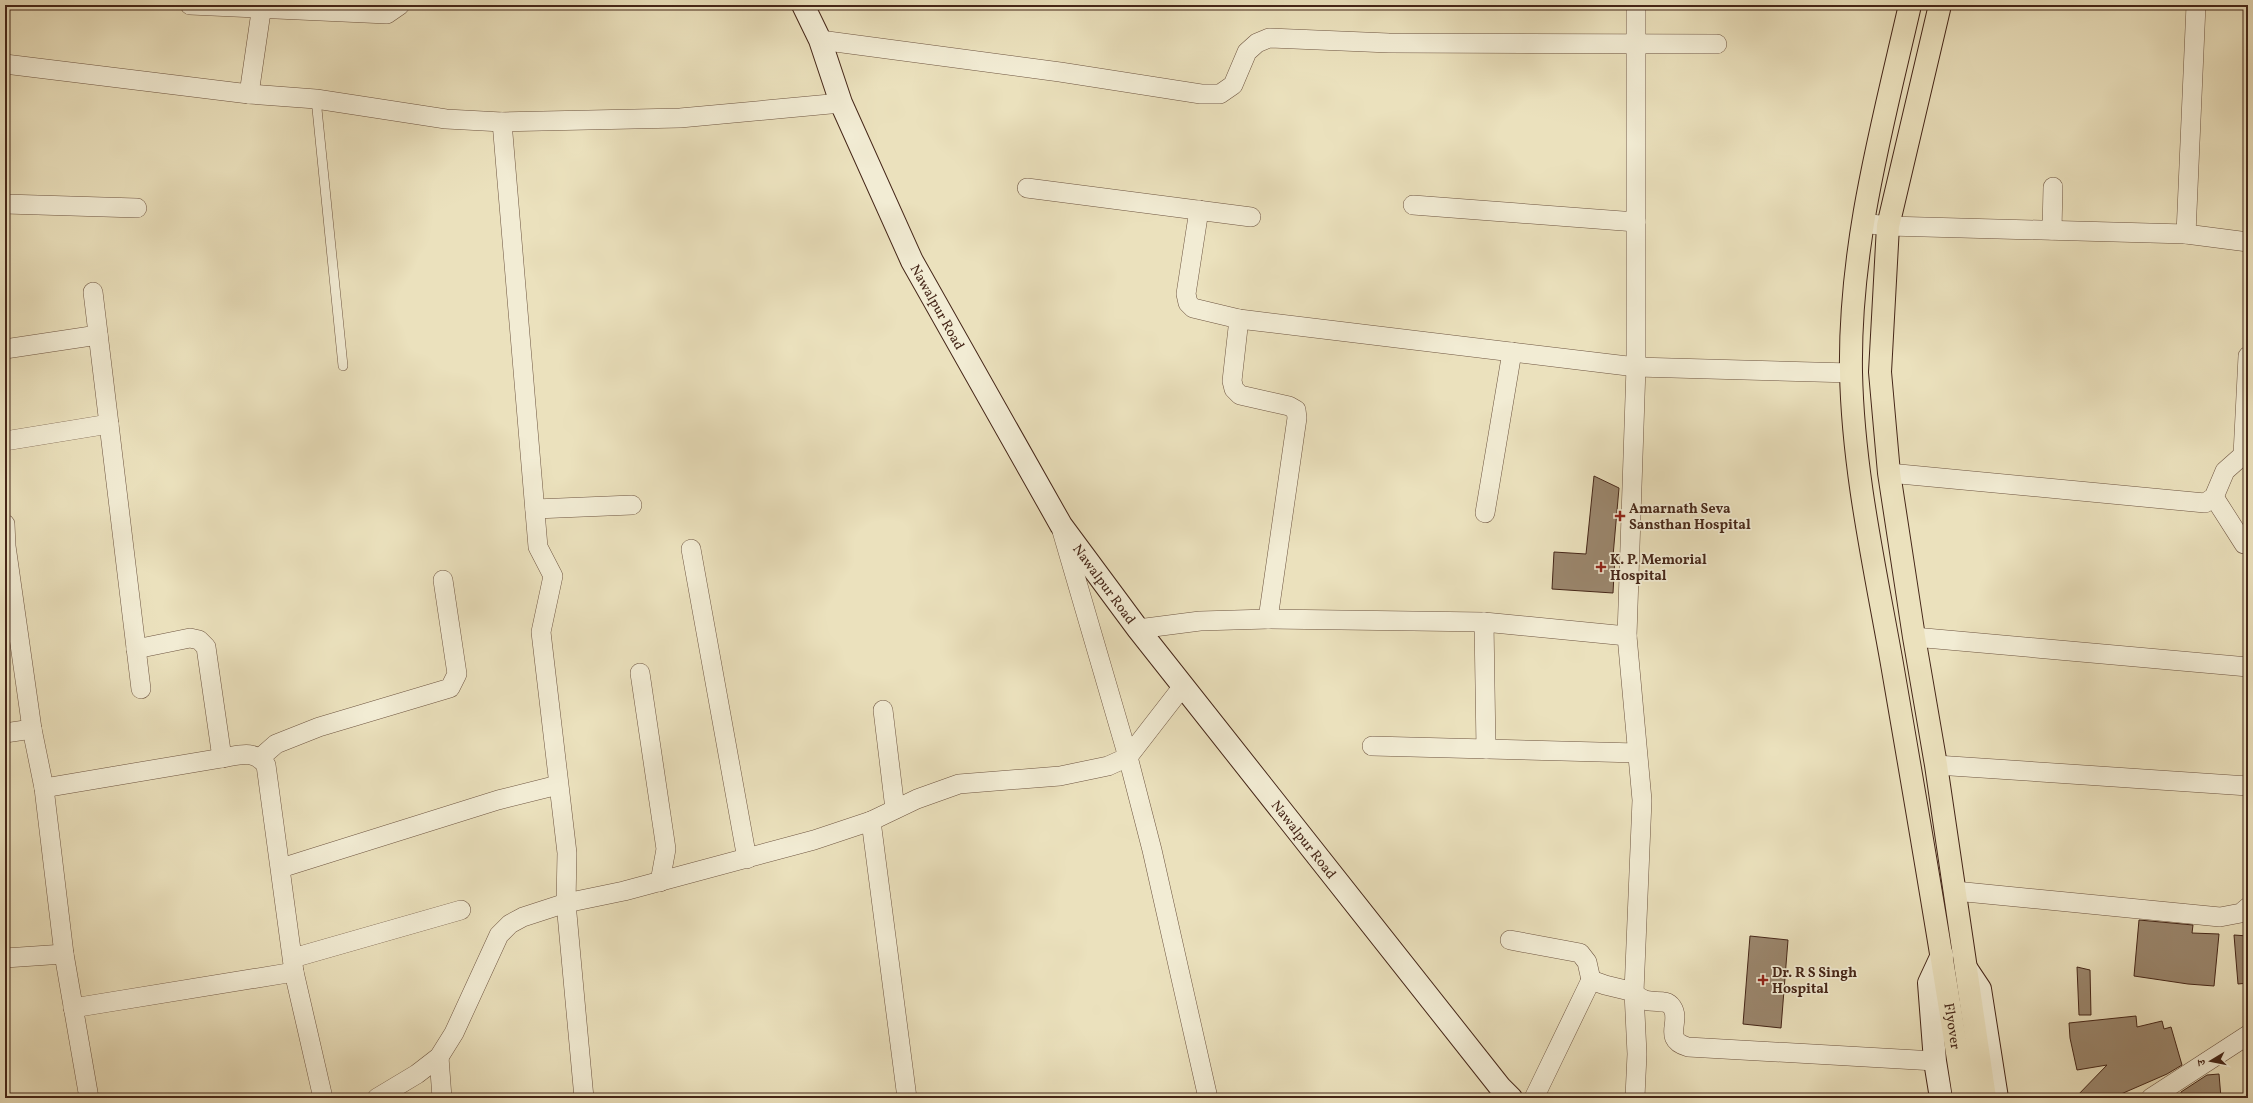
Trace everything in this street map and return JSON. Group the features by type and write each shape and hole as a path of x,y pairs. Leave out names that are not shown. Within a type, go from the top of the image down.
{"highway":[{"name":"Flyover","path":"1910,5 1866,197 1856,261 1851,373 1859,476 1942,955 1964,1098"},
{"name":"Flyover","path":"1940,5 1888,226 1880,372 1889,473 1914,637 1936,765 1955,891 1964,965 1985,1098"}],"street":[{"path":"190,5 262,7 387,14 400,5"},
{"name":"Nawalpur Road","path":"803,5 820,40 841,103 912,262 1061,525 1183,686 1495,1080 1511,1098"},
{"path":"1635,1098 1637,1054 1634,992 1642,800 1627,636 1636,367 1636,5"},
{"path":"2186,234 2196,5"},
{"path":"249,94 262,7"},
{"path":"820,40 1060,72 1201,94 1220,94 1233,85 1247,52 1257,43 1269,38 1389,42 1717,44"},
{"path":"5,64 249,94 316,99 446,119 502,122 680,118 841,103"},
{"path":"502,122 538,547 553,576 541,632 567,853 566,903 584,1098"},
{"path":"2052,187 2052,230"},
{"path":"1026,188 1251,217"},
{"path":"5,204 137,208"},
{"path":"1413,205 1636,222"},
{"path":"1199,210 1186,294 1188,303 1193,308 1239,319 1636,367 1851,373"},
{"path":"1862,223 1888,226 2186,234 2248,242"},
{"path":"93,292 141,689"},
{"path":"1239,319 1232,381 1234,389 1240,394 1289,406 1296,410 1297,418 1268,619"},
{"path":"5,349 98,335"},
{"path":"1485,513 1512,352"},
{"path":"1889,473 2205,503 2214,497 2225,471 2244,455 2248,356"},
{"path":"5,441 109,424"},
{"path":"2214,497 2244,544 2248,544"},
{"path":"535,509 632,505"},
{"path":"5,524 6,546 32,729 44,788 64,954 89,1098"},
{"path":"1061,525 1128,757 1152,850 1208,1098"},
{"path":"691,549 747,858"},
{"path":"260,758 276,744 319,727 450,688 457,674 443,580"},
{"path":"1138,628 1200,621 1268,619 1484,622 1627,636"},
{"path":"1484,622 1486,749"},
{"path":"1914,637 2248,667"},
{"path":"136,649 190,638 199,640 206,647 222,758"},
{"path":"640,673 666,849 660,882"},
{"path":"377,1098 417,1074 439,1057 454,1033 499,935 510,924 523,917 566,903 660,882 747,858 871,821 939,790 959,784 1089,771 1108,766 1128,757 1183,686"},
{"path":"883,710 895,809"},
{"path":"5,733 32,729"},
{"path":"1372,746 1638,753"},
{"path":"44,788 249,754 260,758 266,766 294,965 323,1098"},
{"path":"1936,765 2248,786"},
{"path":"280,868 498,800 558,785"},
{"path":"871,821 907,1098"},
{"path":"1955,891 2220,917 2241,913 2248,907"},
{"path":"73,1008 294,965 461,910"},
{"path":"1510,940 1580,953 1587,962 1591,980 1534,1098"},
{"path":"5,958 64,954"},
{"path":"1941,1098 1935,1061 1929,983 1942,955"},
{"path":"1964,965 1980,989 1997,1098"},
{"path":"1591,980 1634,992 1639,998 1646,1002 1664,1002 1671,1005 1674,1011 1673,1036 1679,1045 1688,1047 1935,1061"},
{"path":"2151,1098 2248,1035"},
{"path":"439,1057 442,1098"}],"lane":[{"path":"316,99 343,366"}],"building":[{"path":"1594,476 1619,488 1613,556 1615,556 1613,593 1552,589 1554,552 1586,554"},
{"path":"2139,920 2193,925 2192,933 2219,934 2214,986 2188,984 2134,976"},
{"path":"2234,935 2248,936 2248,983 2238,984"},
{"path":"1750,936 1788,940 1781,1028 1743,1024"},
{"path":"2077,967 2090,970 2091,1015 2079,1015"},
{"path":"2136,1016 2137,1027 2162,1021 2164,1029 2171,1027 2182,1065 2167,1074 2121,1094 2123,1098 2075,1098 2107,1065 2077,1070 2070,1038 2069,1023"},
{"path":"2219,1074 2221,1098 2181,1098 2181,1092 2207,1075"}],"place":[{"name":"Amarnath Seva Sansthan Hospital","path":"1620,516"},
{"name":"K. P. Memorial Hospital","path":"1601,567"},
{"name":"Dr. R S Singh Hospital","path":"1763,980"}]}
